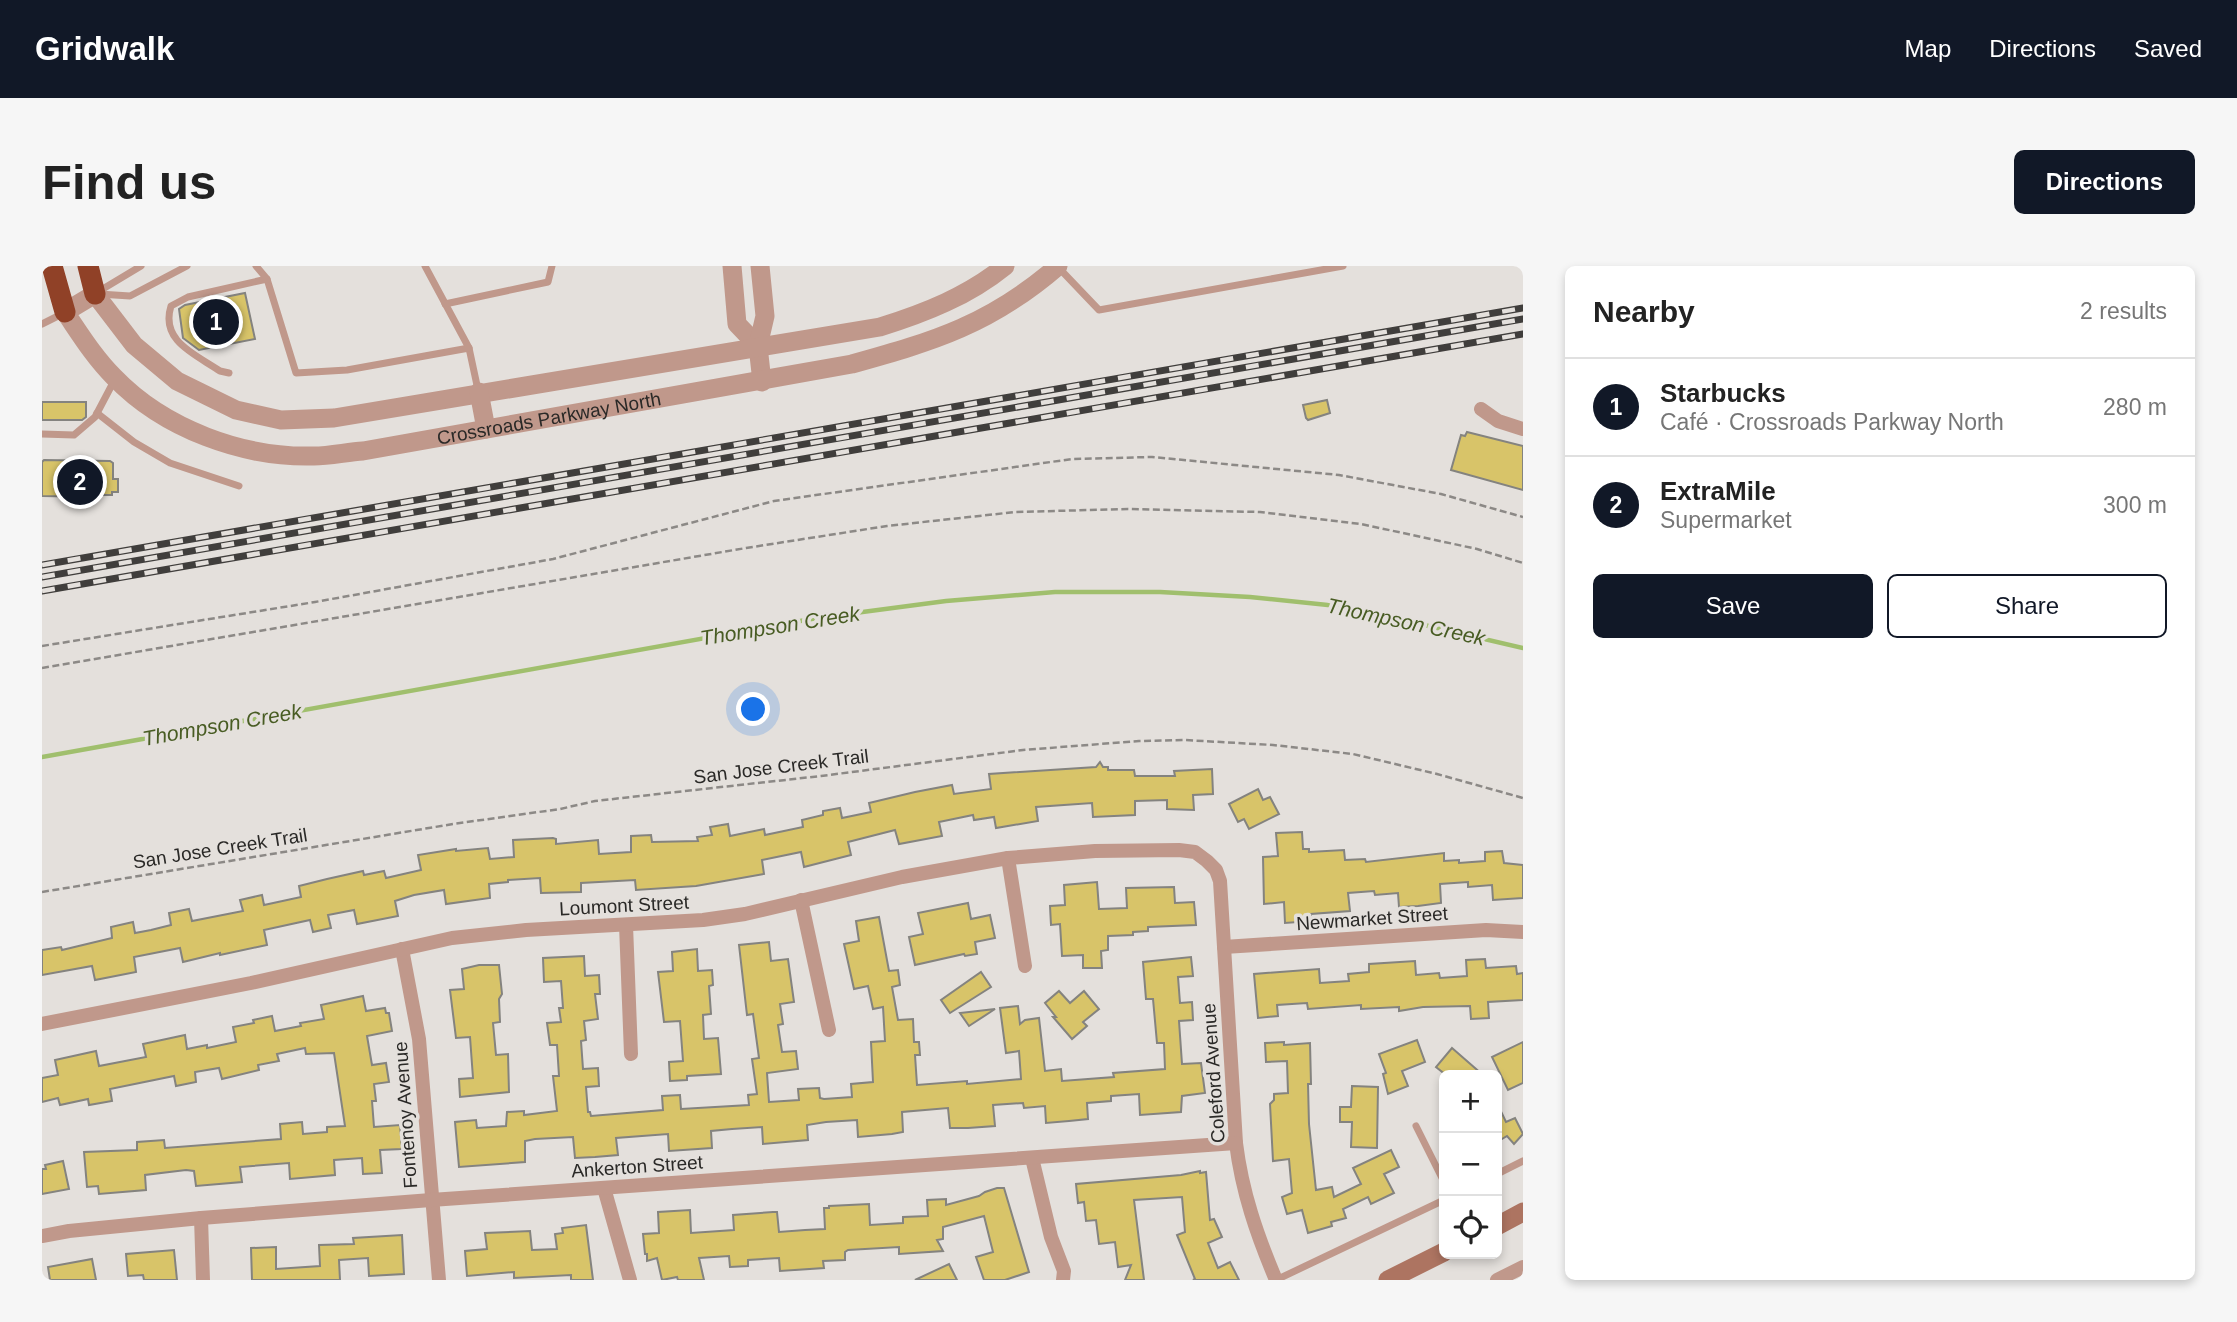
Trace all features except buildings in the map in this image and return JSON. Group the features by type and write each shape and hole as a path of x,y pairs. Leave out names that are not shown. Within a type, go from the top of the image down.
{"highway":[{"path":"52,266 65,312"},
{"path":"88,266 94,293"}],"main road":[{"path":"1502,1223 1523,1212"},
{"path":"1388,1280 1439,1254"}],"street":[{"path":"732,266 737,324 758,346"},
{"path":"760,266 765,316 758,346 762,382"},
{"name":"Crossroads Parkway North","path":"65,312 115,379 159,413 238,448 315,456 363,451 852,364 924,344 959,331 1013,301 1058,266"},
{"path":"1002,267 1013,301"},
{"name":"Crossroads Parkway North","path":"94,293 134,345 177,382 236,410 281,421 334,418 880,327 972,290 1002,267"},
{"path":"65,312 94,293"},
{"path":"479,393 486,429"},
{"path":"1481,409 1498,421 1523,429"},
{"name":"Loumont Street","path":"42,1024 251,983 452,938 702,920 745,914 902,877 1008,858 1095,851 1179,849 1195,852 1207,861"},
{"path":"1008,858 1025,966"},
{"name":"Coleford Avenue","path":"1207,861 1216,870 1220,881 1236,1143 1241,1177 1255,1231 1276,1280"},
{"path":"802,900 829,1030"},
{"path":"626,925 631,1054"},
{"name":"Newmarket Street","path":"1224,947 1486,930 1523,932"},
{"name":"Fontenoy Avenue","path":"402,949 419,1040 430,1200 439,1280"},
{"name":"Ankerton Street","path":"42,1236 201,1218 430,1200 1236,1143"},
{"path":"1032,1158 1051,1237 1063,1271 1063,1280"},
{"path":"604,1188 630,1280"},
{"path":"201,1218 203,1280"},
{"path":"1496,1280 1523,1267"}],"lane":[{"path":"94,293 141,266"},
{"path":"94,293 130,296 187,266"},
{"path":"256,266 267,279 296,373 347,370 469,348"},
{"path":"425,266 469,348 479,393"},
{"path":"445,304 548,282 552,266"},
{"path":"1058,266 1099,310 1343,266"},
{"path":"229,373 220,371 176,341 170,332 167,318 171,306 188,297 267,279"},
{"path":"42,324 65,312"},
{"path":"42,434 74,435 95,417 115,379"},
{"path":"97,413 134,442 170,463 239,486"},
{"path":"1416,1126 1439,1172"},
{"path":"1502,1172 1523,1161"},
{"path":"1276,1280 1439,1202"}],"path":[{"path":"42,646 534,563 797,497 1072,459 1152,457 1339,475 1441,494 1523,517"},
{"path":"42,668 759,546 887,526 1016,512 1128,509 1260,512 1361,524 1478,549 1523,563"},
{"name":"San Jose Creek Trail","path":"42,892 595,801 1010,752 1139,741 1220,740 1353,754 1437,774 1523,799"}],"waterway":[{"name":"Thompson Creek","path":"42,757 817,618 946,601 1055,592 1160,592 1250,597 1347,607 1523,648"}],"railway":[{"path":"42,565 1523,308"},
{"path":"42,577 1523,319"},
{"path":"42,591 1523,334"}],"place":[{"name":"Starbucks","path":"216,322"},
{"name":"ExtraMile","path":"80,482"}]}
